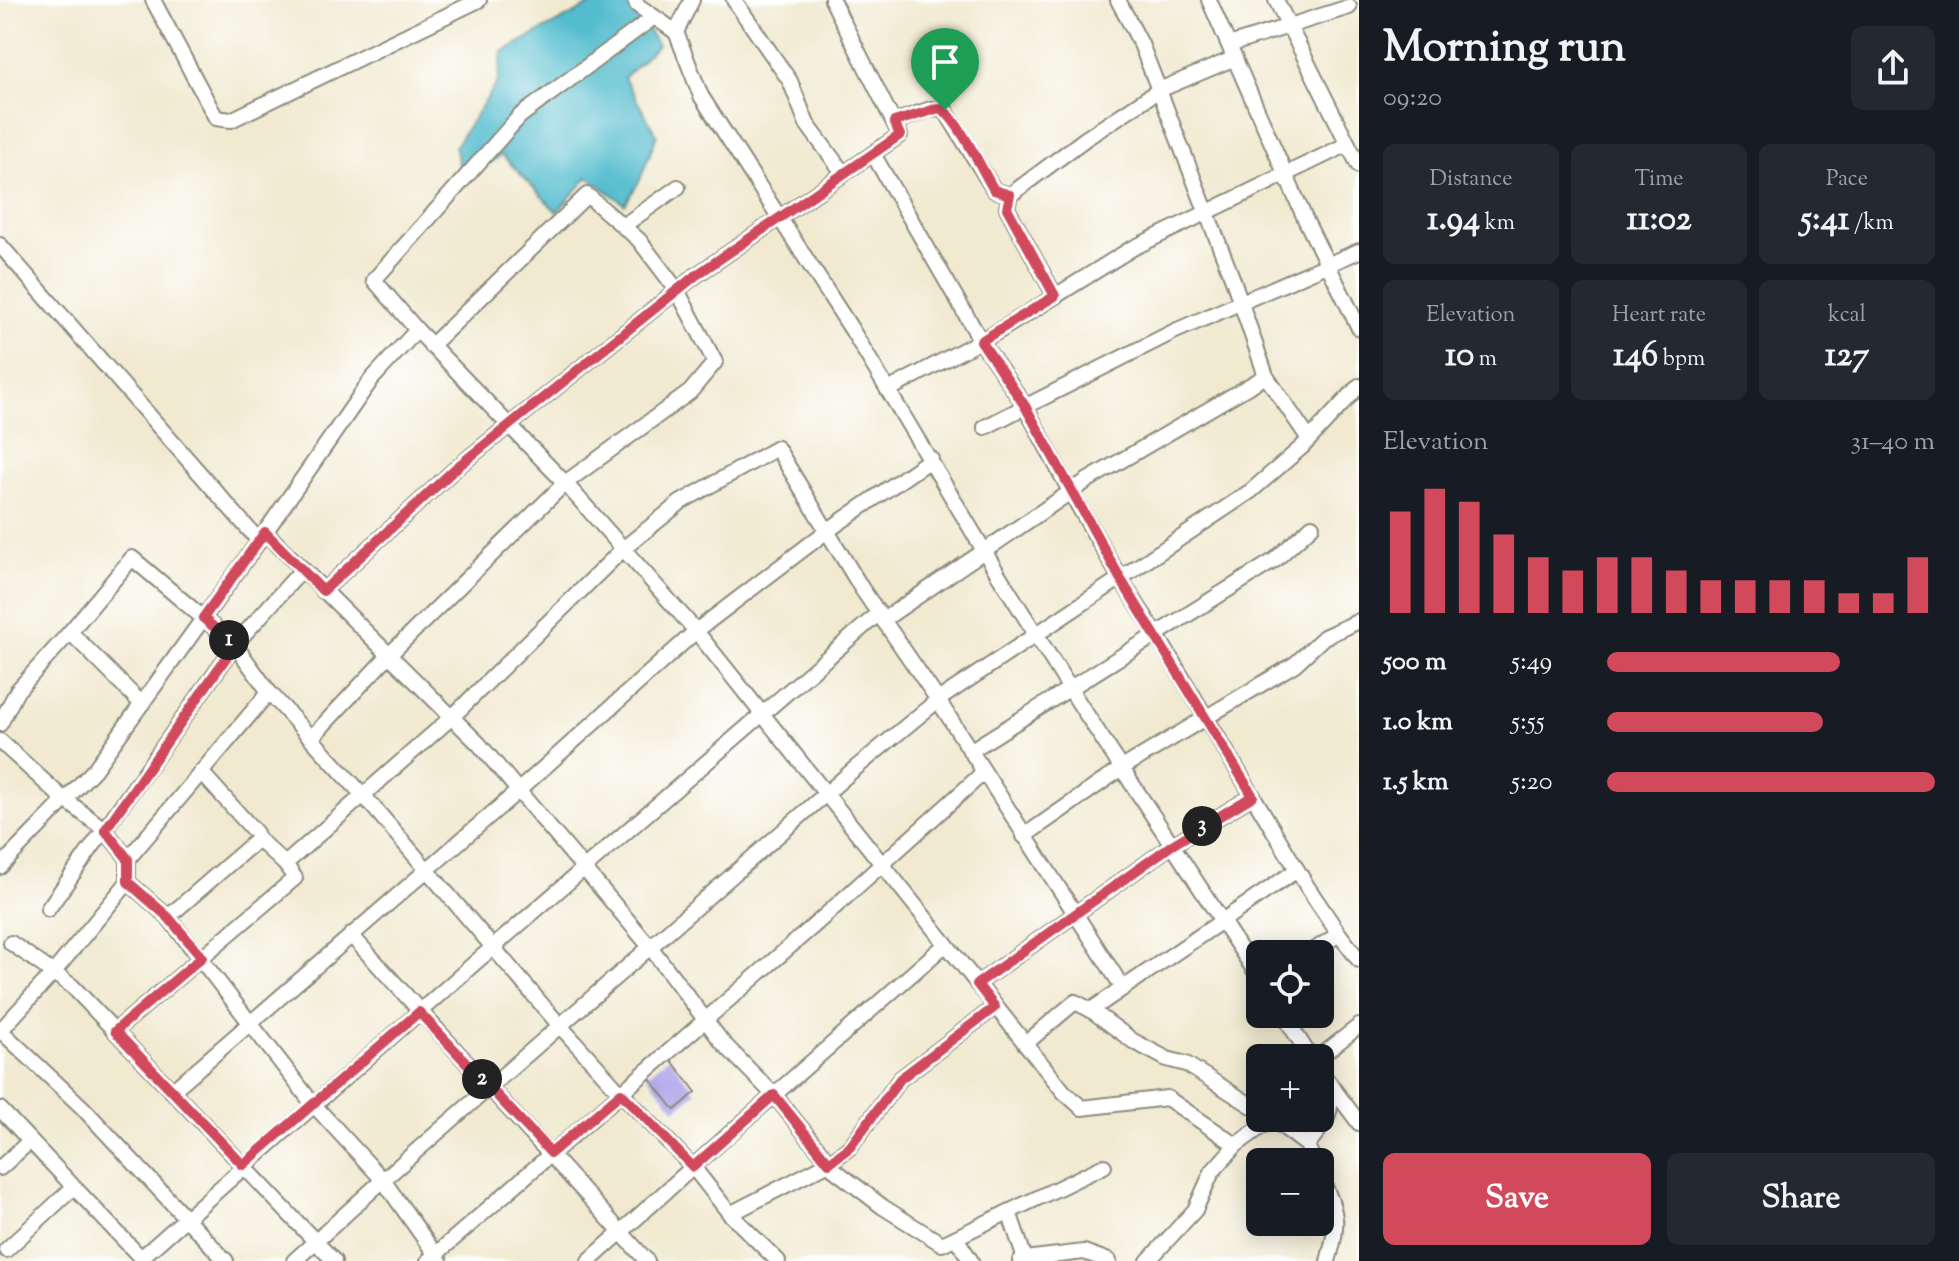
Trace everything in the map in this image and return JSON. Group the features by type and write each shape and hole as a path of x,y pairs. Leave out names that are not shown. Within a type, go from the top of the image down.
{"street":[{"path":"153,0 216,118 231,120 479,0"},
{"path":"635,0 676,32 701,96 931,459 1070,689 1246,959"},
{"path":"676,32 692,0"},
{"path":"734,0 790,81 807,124 844,174"},
{"path":"323,591 456,468 677,290 900,135 832,0"},
{"path":"1118,0 1141,44 1207,212 1266,376 1309,439"},
{"path":"1209,0 1285,173 1359,328"},
{"path":"1276,0 1359,166"},
{"path":"1055,296 1007,208 1010,195 1085,139 1159,90 1232,51 1349,7"},
{"path":"654,17 520,116 374,280 431,346 565,483 696,631 1064,1092 1082,1108 1167,1098 1236,1145"},
{"path":"894,122 931,109 945,110 994,190 1010,195"},
{"path":"888,390 981,341 1131,249 1348,144"},
{"path":"873,154 981,341 1025,406 1120,578 1297,870 1359,960"},
{"path":"623,226 678,187"},
{"path":"311,738 389,655 565,483 690,392 715,362 677,290 639,240 587,195 431,346"},
{"path":"0,245 262,537 302,570 452,717 585,868 722,1042 774,1095 836,1171 883,1207 942,1244 1104,1166"},
{"path":"985,427 1173,332 1359,251"},
{"path":"0,867 94,770 371,380 417,330"},
{"path":"0,1109 138,1259 762,714 881,617 1071,493 1266,376"},
{"path":"294,1261 826,794 938,700 1251,491 1309,439 1359,386"},
{"path":"285,864 452,717 623,549 681,502 777,448 881,617 1123,988"},
{"path":"172,1091 518,791 696,631 827,531 931,459"},
{"path":"970,751 1275,560 1312,526"},
{"path":"0,724 17,691 132,558 235,645 269,692 364,796 561,1027 693,1167 730,1214 778,1261"},
{"path":"48,909 235,645 302,570"},
{"path":"1024,836 1122,768 1295,664 1324,637 1359,621"},
{"path":"70,632 142,704"},
{"path":"128,859 269,692"},
{"path":"0,741 65,800 105,830 128,859 128,882 53,973 0,1030 82,1107 226,1261"},
{"path":"115,1031 295,878 201,772"},
{"path":"128,882 168,917 202,957 313,1104 383,1180 434,1259 983,773"},
{"path":"977,984 1172,845 1253,796"},
{"path":"168,917 258,839"},
{"path":"1091,1010 1297,870"},
{"path":"1330,940 1339,934"},
{"path":"351,935 647,1261"},
{"path":"11,943 72,986 334,1261"},
{"path":"589,1261 946,944"},
{"path":"1025,1044 1075,1002 1133,1041 1167,1059 1186,1064 1246,1102"},
{"path":"730,1214 829,1163 850,1147 900,1079 995,1007"},
{"path":"1334,1046 1359,1026"},
{"path":"1334,1108 1359,1123"},
{"path":"1148,1261 1195,1210 1212,1172 1236,1145 1253,1132"},
{"path":"1290,1132 1308,1148"},
{"path":"1307,1145 1318,1132"},
{"path":"0,1168 30,1141"},
{"path":"7,1252 74,1187"},
{"path":"1328,1261 1337,1232 1334,1206"},
{"path":"1009,1212 1023,1260 1084,1252 1109,1261"},
{"path":"956,1238 971,1261"}],"water":[{"path":"629,0 658,45 624,78 657,135 640,180 625,204 588,177 557,212 502,155 462,178 455,146 498,82 502,52 594,3"}],"building":[{"path":"669,1057 696,1092 675,1110 647,1075"}],"route":[{"path":"931,109 945,110 994,190 1010,195 1007,208 1055,296 981,341 1025,406 1120,578 1253,796 1172,845 977,984 995,1007 900,1079 850,1147 829,1163 774,1095 693,1167 621,1093 551,1153 419,1012 243,1165 115,1031 202,957 168,917 128,882 128,859 105,830 235,645 203,618 265,532 323,591 456,468 695,276 900,135 894,122 931,109"}]}
